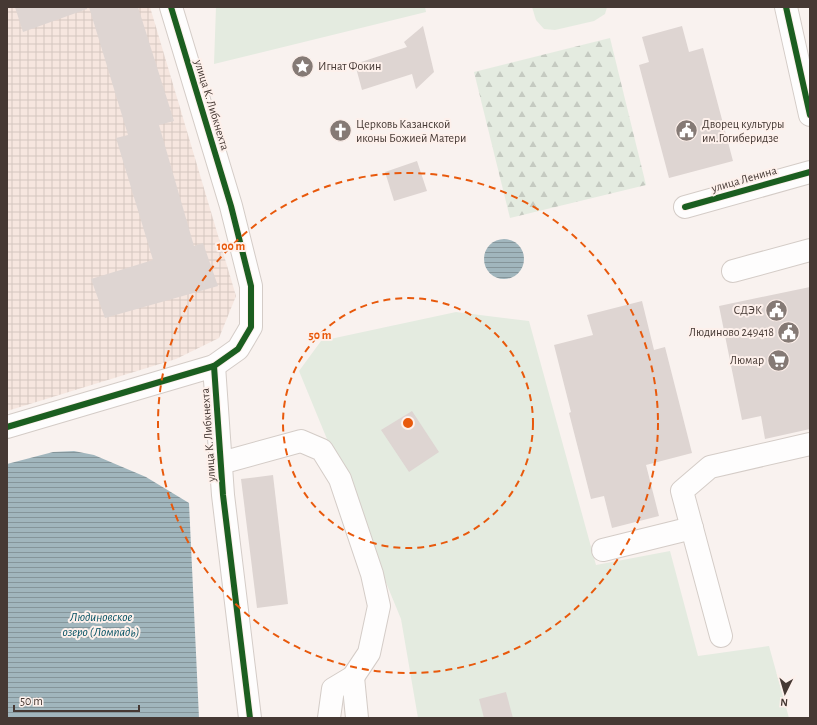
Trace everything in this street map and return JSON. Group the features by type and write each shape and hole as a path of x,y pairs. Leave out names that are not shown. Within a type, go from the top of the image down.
{"street":[{"name":"улица К. Либкнехта","path":"171,7 231,206 251,286 251,327 238,349 214,366 223,495 250,718"},
{"path":"786,7 810,115"},
{"name":"улица Ленина","path":"685,207 810,172"},
{"path":"734,271 810,250"},
{"path":"7,427 214,366"},
{"path":"221,463 301,441 322,450 340,479 372,574 379,606 369,653 353,677 333,689 329,718"},
{"path":"721,636 682,491 710,466 809,450"},
{"path":"603,550 692,528"},
{"path":"353,677 357,718"}],"shaded area":[{"path":"7,7 150,7 236,296 219,338 176,359 7,411"}],"green space":[{"path":"216,7 425,7 426,12 214,64"},
{"path":"532,7 607,7 605,14 594,21 555,30 544,29 536,20"},
{"path":"610,38 646,185 510,218 474,72"},
{"path":"456,312 529,321 596,565 670,551 698,656 769,646 789,718 418,718 401,619 299,371 321,341"}],"water":[{"path":"508,239 515,242 521,248 524,259 523,267 515,276 508,279 500,279 493,276 485,267 484,255 487,248 496,240"},
{"name":"Людиновское озеро (Ломпадь)","path":"74,451 94,455 146,477 189,503 199,718 7,718 7,464 53,452"}],"building":[{"path":"15,7 87,7 87,9 23,32"},
{"path":"89,7 138,7 174,121 159,125 194,246 203,243 218,286 105,318 91,279 153,260 116,138 128,135"},
{"path":"423,26 434,72 416,89 412,74 362,90 355,64 407,47 404,42"},
{"path":"682,26 689,52 703,48 733,161 669,178 639,65 649,62 642,37"},
{"path":"417,161 427,191 394,201 385,172"},
{"path":"810,287 810,429 765,439 761,416 742,420 719,306"},
{"path":"642,301 654,350 665,347 692,453 646,465 659,516 612,528 604,496 591,499 569,413 571,412 554,345 593,335 587,315"},
{"path":"412,411 439,452 409,472 381,430"},
{"path":"273,475 288,604 257,608 241,479"},
{"path":"506,692 513,718 484,718 479,699"}],"cycle path":[{"path":"7,427 214,366 238,349 251,327 251,286 231,206 171,7"},
{"path":"786,7 810,115"},
{"path":"685,207 810,172"},
{"path":"214,366 223,495 250,718"}],"place":[{"name":"Игнат Фокин","path":"303,66"},
{"name":"Церковь Казанской иконы Божией Матери","path":"341,131"},
{"name":"Дворец культуры им.Гогиберидзе","path":"686,131"},
{"name":"СДЭК","path":"777,310"},
{"name":"Людиново 249418","path":"789,332"},
{"name":"Люмар","path":"779,360"}]}
